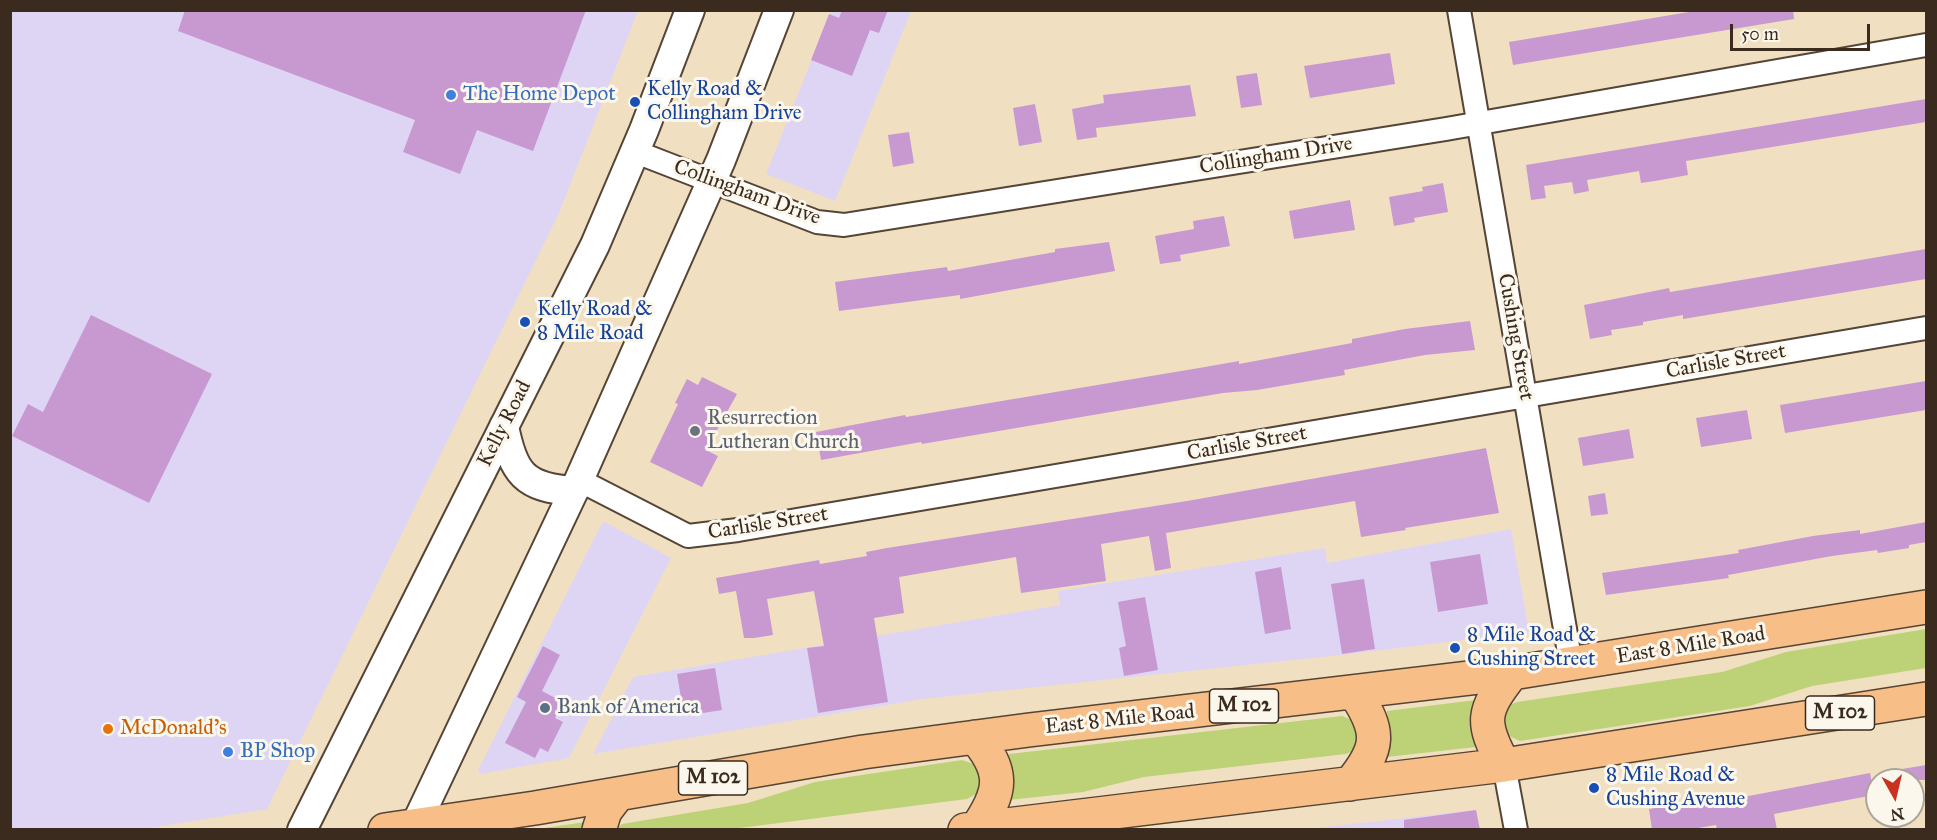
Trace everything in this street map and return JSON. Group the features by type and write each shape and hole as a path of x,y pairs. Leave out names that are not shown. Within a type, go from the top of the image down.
{"highway":[{"name":"East 8 Mile Road","path":"405,828 830,758 975,737 1512,673 1926,607"},
{"path":"1504,765 1489,736 1486,718 1492,697 1512,673"},
{"path":"1350,784 1365,766 1371,754 1375,734 1371,718 1355,693"},
{"name":"M 102","path":"971,829 1504,765 1926,699"},
{"path":"971,829 994,800 998,778 992,760 975,737"},
{"path":"599,830 605,811 618,794"}],"street":[{"name":"Kelly Road","path":"302,830 595,245 636,152 690,10"},
{"path":"405,828 576,486 711,181 779,10"},
{"name":"Cushing Street","path":"1459,10 1571,664"},
{"name":"Collingham Drive","path":"636,152 817,222 844,225 1478,123 1926,45"},
{"name":"Carlisle Street","path":"576,486 688,536 738,530 1926,328"},
{"path":"504,426 509,451 522,475 540,487 576,486"},
{"path":"1504,765 1515,830"}],"shaded area":[{"path":"10,11 638,11 559,213 267,809 144,829 11,829"},
{"path":"831,11 911,11 835,201 766,174"},
{"path":"603,521 671,558 569,758 480,774 478,770"},
{"path":"1511,529 1529,632 1341,655 923,699 593,754 633,677 1060,605 1058,591 1325,548 1327,563"},
{"path":"1476,810 1480,829 1299,830"}],"green space":[{"path":"1926,629 1926,668 1812,686 1750,706 1520,741 1507,735 1502,715 1510,705 1517,702 1722,672 1786,652"},
{"path":"1476,700 1476,747 1387,757 1390,738 1387,711"},
{"path":"1342,716 1355,721 1361,734 1353,751 1346,754 1144,777 1083,792 1009,800 1013,778 1007,756 1009,754"},
{"path":"962,760 977,765 981,770 981,791 967,799 732,829 615,830 622,824 748,803 815,782"},
{"path":"585,822 585,829 531,830"}],"building":[{"name":"The Home Depot","path":"185,10 586,10 533,151 477,130 460,174 403,152 415,120 178,31"},
{"path":"842,10 888,10 879,33 870,30 852,76 811,60 829,14 839,18"},
{"path":"1701,10 1793,10 1794,19 1513,65 1509,42"},
{"path":"1390,53 1395,84 1310,98 1304,66"},
{"path":"1257,73 1262,105 1241,108 1236,76"},
{"path":"1190,85 1196,116 1096,128 1097,137 1077,140 1072,109 1104,103 1103,95"},
{"path":"1926,99 1926,122 1686,161 1688,175 1655,181 1641,183 1639,171 1587,180 1589,191 1574,194 1572,182 1544,186 1546,198 1531,200 1526,165"},
{"path":"1035,104 1042,142 1019,146 1013,108"},
{"path":"909,132 914,163 893,167 888,135"},
{"path":"1443,183 1448,212 1414,218 1415,222 1394,226 1389,197 1423,191 1422,187"},
{"path":"1350,200 1355,230 1294,239 1289,211"},
{"path":"1224,216 1230,246 1180,255 1181,261 1160,264 1155,236 1194,229 1193,221"},
{"path":"1109,242 1115,271 960,299 960,295 839,311 835,282 947,267 948,271 1055,252 1055,249"},
{"path":"1926,249 1926,279 1683,319 1683,315 1643,322 1643,325 1611,330 1612,335 1590,339 1584,305 1669,288 1670,292"},
{"path":"91,315 212,374 149,503 12,436 28,404 43,412"},
{"path":"1470,321 1475,350 1425,355 1344,370 1345,375 821,460 816,432 905,415 906,417 1239,361 1239,364 1352,343 1352,339 1405,329"},
{"name":"Resurrection Lutheran Church","path":"702,377 737,394 706,450 718,456 702,487 650,462 678,404 675,403 687,379 698,385"},
{"path":"1926,381 1926,410 1785,433 1780,405"},
{"path":"1747,410 1752,439 1701,447 1696,418"},
{"path":"1629,429 1634,458 1583,466 1578,438"},
{"path":"1486,448 1499,513 1361,537 1355,501 1166,533 1171,568 1155,571 1149,536 1101,544 1106,581 1021,593 1016,557 899,577 904,613 874,618 888,702 818,713 807,648 824,646 814,591 767,599 773,635 744,638 736,591 719,594 716,578 819,560 820,564 867,556 866,552 887,548 1187,501"},
{"path":"1605,493 1608,514 1591,516 1588,496"},
{"path":"1926,522 1926,542 1909,545 1909,548 1832,556 1728,575 1729,578 1606,595 1602,573 1739,553 1738,550 1813,536 1860,530 1860,534"},
{"path":"1480,554 1488,604 1438,612 1430,562"},
{"path":"1281,567 1291,629 1265,634 1255,572"},
{"path":"1364,579 1375,649 1342,654 1331,584"},
{"path":"1145,597 1158,670 1124,676 1119,648 1126,646 1118,602"},
{"path":"543,646 560,655 542,691 563,702 555,718 563,722 548,752 540,748 535,758 505,743 526,702 517,697"},
{"path":"715,668 722,710 684,716 677,674"},
{"path":"1926,765 1926,780 1925,768 1908,768"},
{"path":"1865,774 1865,797 1774,814 1777,830 1717,830 1716,825 1686,830 1652,830 1649,809 1725,797 1738,798"},
{"path":"1476,810 1480,830 1404,830 1404,820"}],"place":[{"name":"The Home Depot","path":"451,95"},
{"name":"Kelly Road & Collingham Drive","path":"635,102"},
{"name":"Kelly Road & 8 Mile Road","path":"525,322"},
{"name":"Resurrection Lutheran Church","path":"695,431"},
{"name":"8 Mile Road & Cushing Street","path":"1455,648"},
{"name":"Bank of America","path":"545,708"},
{"name":"McDonald's","path":"108,729"},
{"name":"BP Shop","path":"228,752"},
{"name":"8 Mile Road & Cushing Avenue","path":"1594,788"}]}
